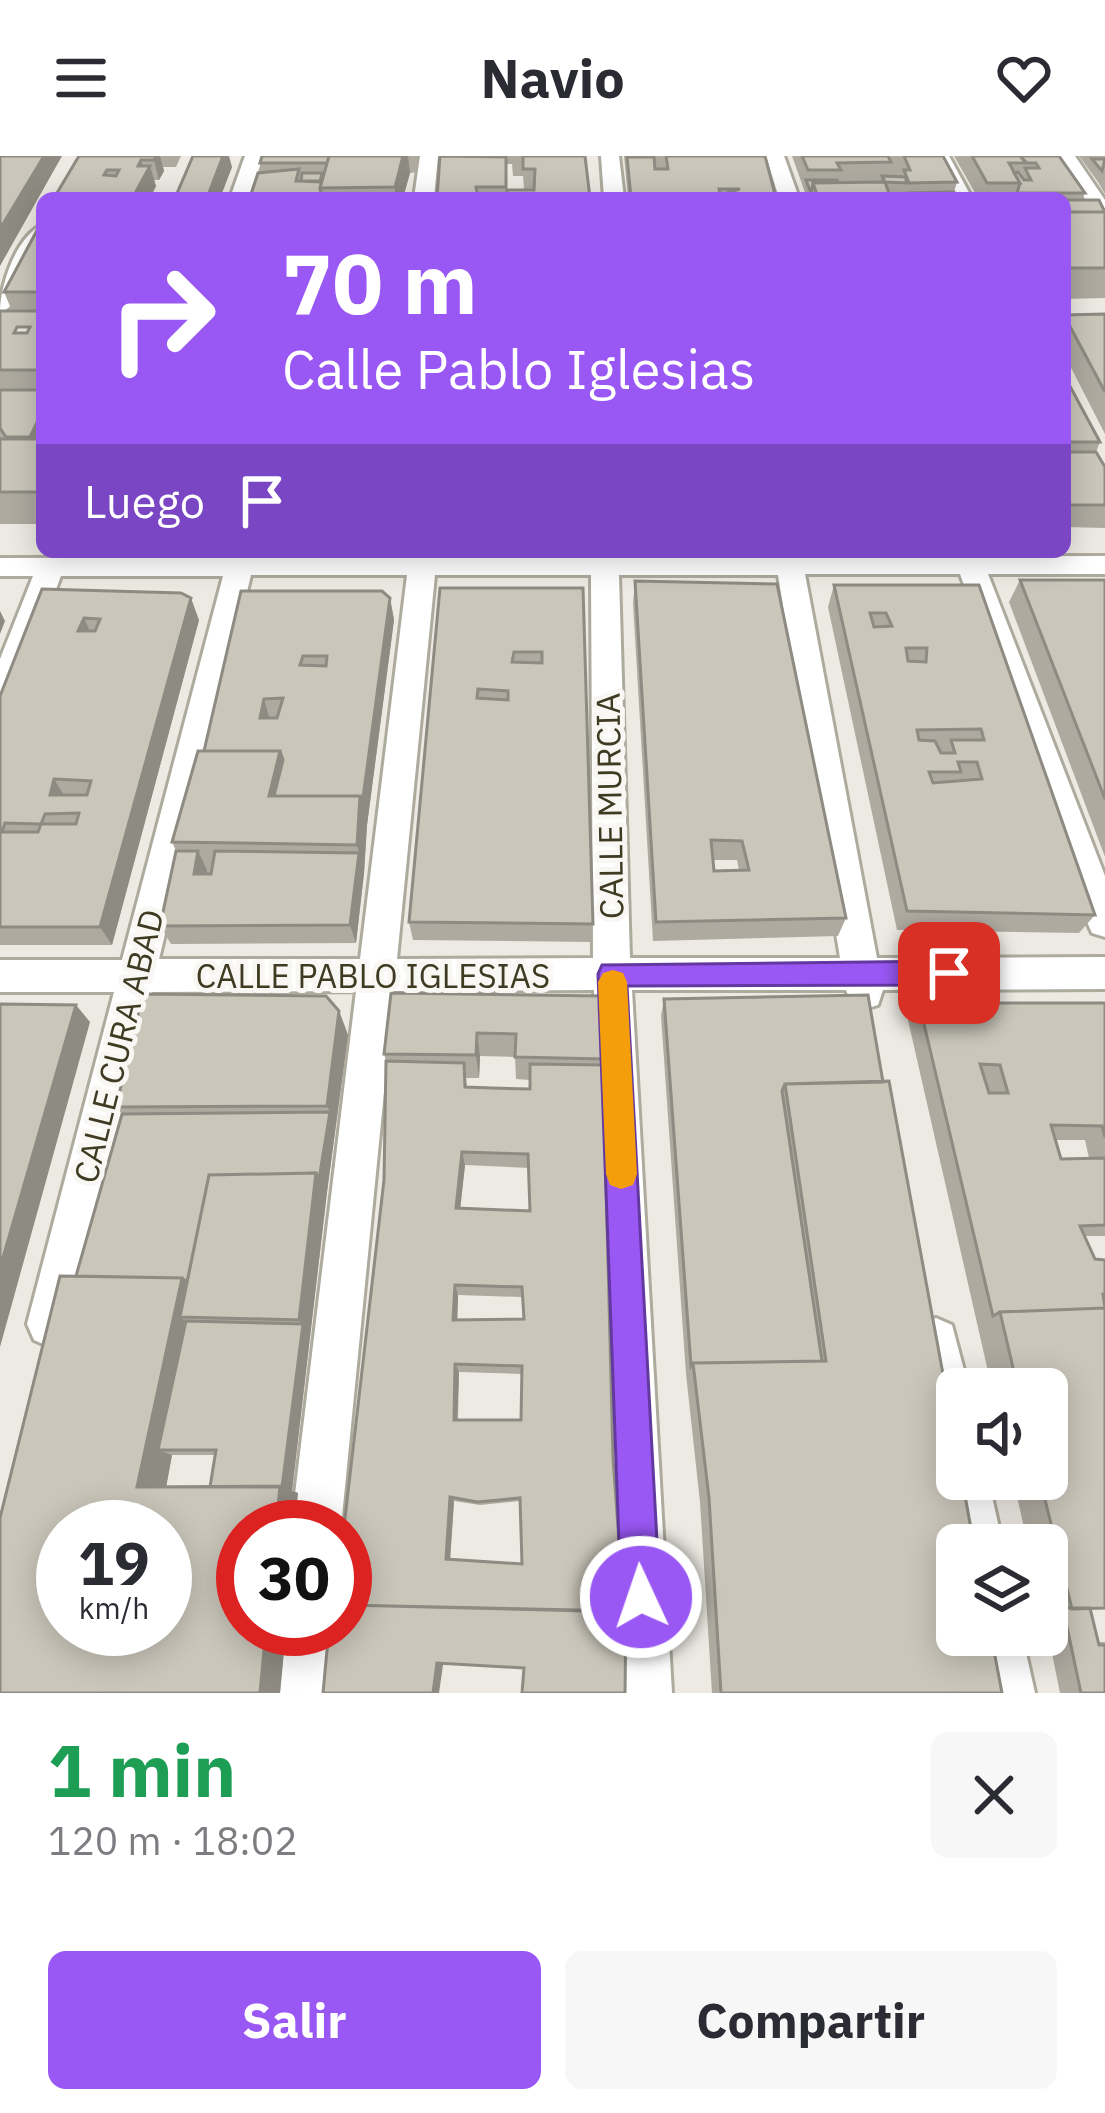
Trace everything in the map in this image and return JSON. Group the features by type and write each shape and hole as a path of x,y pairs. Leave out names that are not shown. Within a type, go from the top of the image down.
{"street":[{"path":"242,192 254,156"},
{"path":"425,192 429,156"},
{"path":"610,156 613,192"},
{"path":"775,156 787,192"},
{"path":"940,156 959,192"},
{"path":"1066,156 1097,212"},
{"path":"0,306 36,243"},
{"path":"0,566 120,559 239,566 629,561 790,566 906,559 971,565 1105,565"},
{"path":"319,1500 381,974 399,561"},
{"name":"CALLE MURCIA","path":"629,561 612,974 645,1693"},
{"path":"971,565 1105,922"},
{"path":"0,698 51,566"},
{"name":"CALLE CURA ABAD","path":"39,1365 239,566"},
{"path":"790,566 870,1018"},
{"name":"CALLE PABLO IGLESIAS","path":"0,976 1105,973"},
{"path":"929,1310 941,1368"},
{"path":"297,1693 301,1656"},
{"path":"1000,1656 1008,1693"}],"building":[{"path":"0,156 44,156 0,229"},
{"path":"79,156 156,156 141,160 138,166 150,166 136,192 58,192"},
{"path":"193,156 223,156 209,192 178,192"},
{"path":"262,156 329,156 327,163 260,163"},
{"path":"329,156 403,156 395,187 320,188"},
{"path":"440,156 506,157 506,187 437,192"},
{"path":"523,156 585,156 589,192 507,192 534,190 535,169 523,169"},
{"path":"666,156 765,156 774,192 630,192 627,157 654,157 655,169 668,169"},
{"path":"802,156 888,156 891,162 837,163 841,170 808,170"},
{"path":"904,156 943,156 957,182 909,183"},
{"path":"972,156 1020,156 1027,163 1009,163 1020,183 987,183"},
{"path":"1020,156 1059,156 1085,193 1017,192 1020,183 1014,173 1031,180 1025,168 1039,168"},
{"path":"299,169 296,181 322,181 321,192 252,192 258,173"},
{"path":"302,173 322,173 320,182 301,181"},
{"path":"882,176 906,177 906,183 885,182"},
{"path":"806,180 837,180 813,183 811,192"},
{"path":"885,182 889,192 816,192 813,183"},
{"path":"1071,200 1099,200 1105,212 1071,212"},
{"path":"1071,212 1105,212 1105,268 1071,268"},
{"path":"36,232 36,292 4,292"},
{"path":"0,311 36,311 36,370 0,370"},
{"path":"1105,314 1105,392 1071,328 1071,315"},
{"path":"1071,388 1100,442 1071,442"},
{"path":"0,390 36,390 36,424 30,437 6,437 0,428"},
{"path":"0,439 36,439 36,492 0,492"},
{"path":"1071,452 1096,452 1105,467 1105,505 1071,505"},
{"path":"1020,580 1105,580 1105,799"},
{"path":"635,581 777,584 846,918 656,922","holes":["711,840 742,841 749,870 714,871"]},
{"path":"834,585 979,585 1095,915 907,911","holes":["870,613 886,613 892,626 874,627","906,648 927,648 926,662 908,661","981,729 984,740 951,740 955,753 941,753 935,741 919,740 917,730","958,762 977,762 982,779 933,783 929,772 961,772"]},
{"path":"440,588 583,588 593,924 409,922","holes":["514,652 542,652 542,663 512,662","478,689 508,691 508,700 477,698"]},
{"path":"42,589 181,593 191,598 100,927 0,927 0,696","holes":["84,618 100,619 95,631 78,631","54,779 91,781 87,795 50,795","79,813 76,824 41,824 45,814","5,823 41,824 38,832 2,832"]},
{"path":"241,591 382,591 390,598 362,805 360,796 274,796 283,760 280,751 204,751","holes":["303,656 327,656 326,666 300,665","283,698 277,718 260,718 264,699"]},
{"path":"198,751 280,751 269,796 360,796 357,845 172,842"},
{"path":"176,851 198,851 194,874 211,874 215,851 359,853 350,925 160,926"},
{"path":"391,993 603,996 604,1059 515,1057 516,1034 477,1033 476,1055 384,1054"},
{"path":"143,994 326,996 339,1011 327,1106 116,1107"},
{"path":"868,995 883,1082 785,1084 782,1091 822,1361 691,1366 664,999"},
{"path":"919,1003 1105,1003 1105,1137 1102,1126 1051,1125 1061,1159 1105,1158 1105,1225 1080,1226 1095,1259 1105,1260 1105,1308 993,1316","holes":["980,1064 1000,1065 1008,1093 989,1093"]},
{"path":"0,1004 76,1005 0,1268"},
{"path":"386,1061 464,1063 465,1087 530,1089 530,1064 603,1065 613,1458 624,1611 372,1606 372,1500 347,1500 384,1180","holes":["462,1152 528,1154 530,1211 456,1208","455,1285 522,1287 524,1319 453,1320","455,1364 522,1366 521,1420 454,1420","450,1497 477,1502 520,1498 522,1564 446,1559"]},
{"path":"889,1081 942,1368 936,1368 936,1500 966,1500 970,1524 936,1524 936,1656 995,1656 1002,1693 721,1693 709,1498 693,1363 826,1361 785,1084"},
{"path":"330,1112 319,1179 316,1173 209,1175 187,1282 182,1278 76,1276 122,1114"},
{"path":"316,1173 299,1320 180,1317 209,1175"},
{"path":"60,1276 182,1278 137,1487 280,1486 279,1500 216,1500 216,1656 263,1656 260,1693 0,1693 0,1518"},
{"path":"1105,1308 1105,1608 1072,1609 1068,1524 1051,1524 1045,1500 1068,1500 1068,1368 1013,1368 1000,1312"},
{"path":"186,1321 303,1324 282,1487 210,1487 216,1450 158,1450"},
{"path":"372,1606 626,1612 625,1693 522,1693 524,1668 437,1663 433,1693 323,1693 326,1656 372,1656"},
{"path":"1068,1608 1090,1608 1099,1645 1105,1645 1105,1693 1081,1693"}],"slow traffic":[{"path":"613,982 621,1174"}],"route":[{"path":"641,1597 612,974 949,973"}]}
